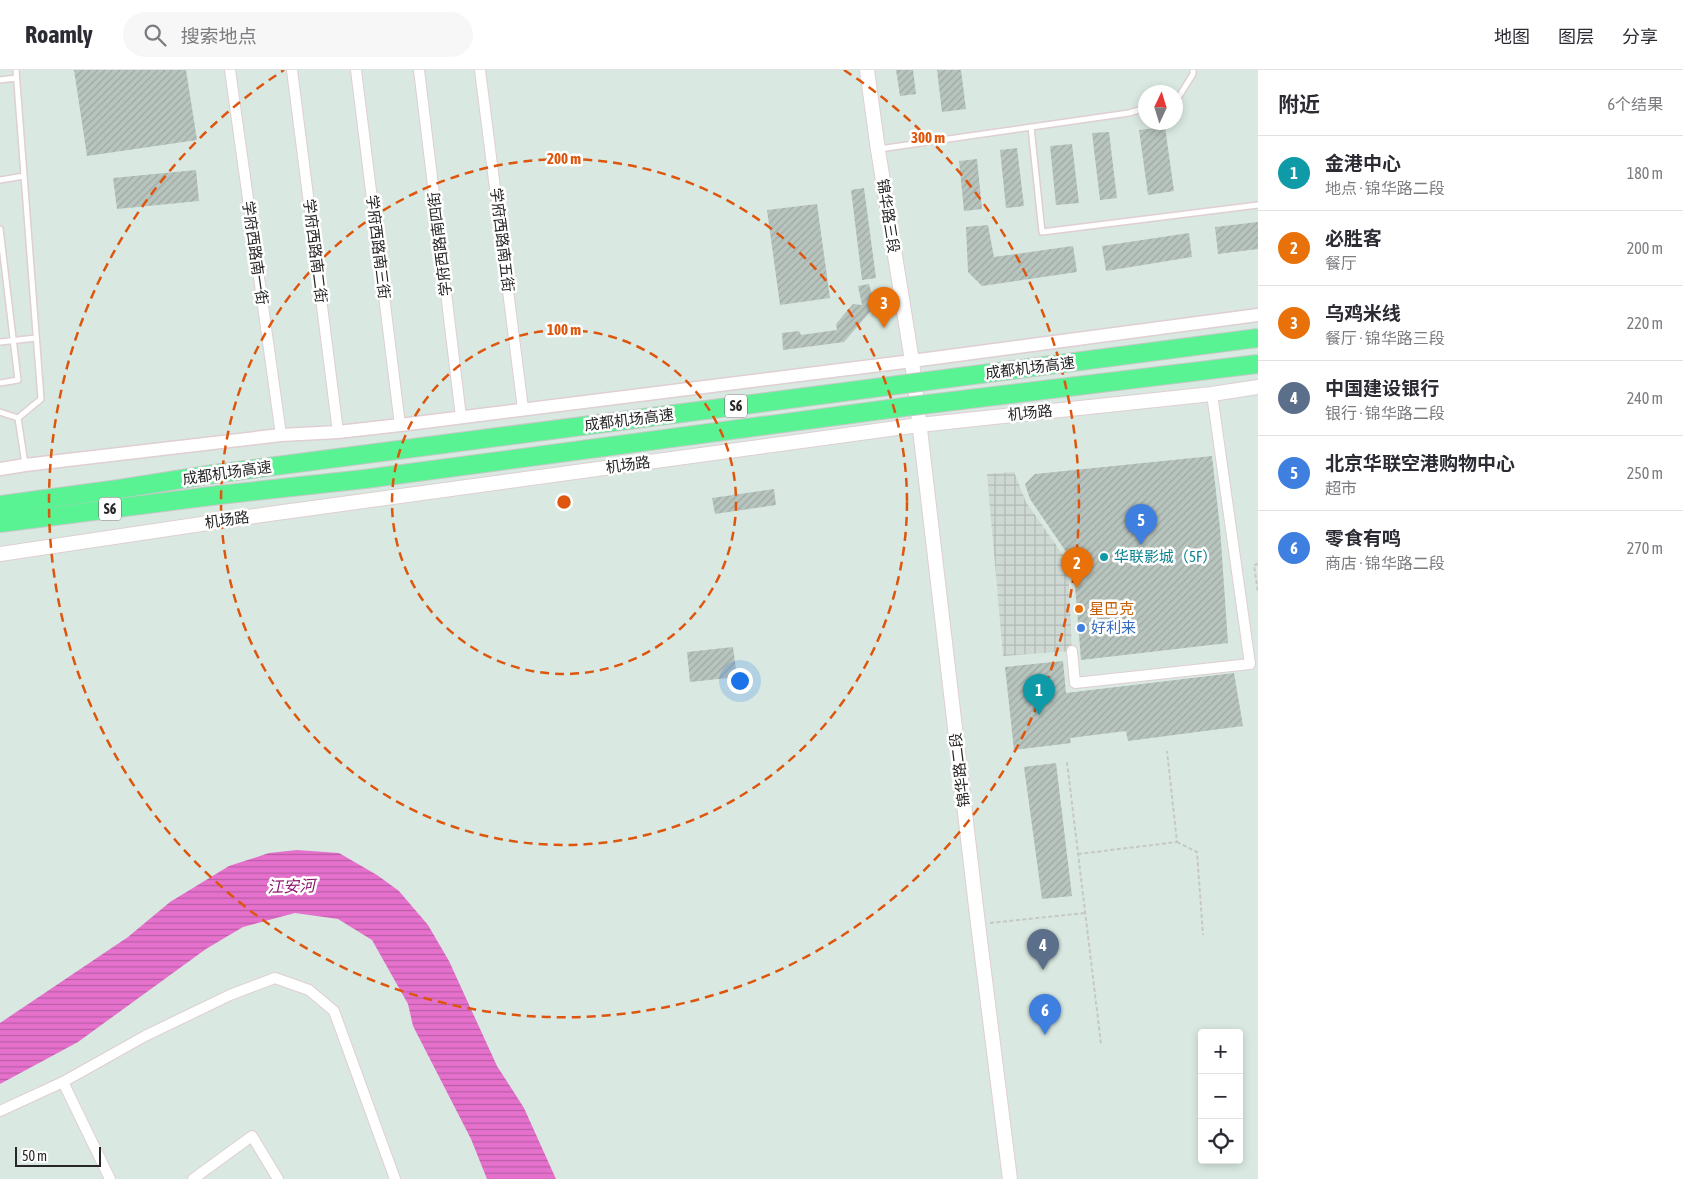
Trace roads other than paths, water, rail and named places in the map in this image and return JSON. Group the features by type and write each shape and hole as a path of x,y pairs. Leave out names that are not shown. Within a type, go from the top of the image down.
{"highway":[{"name":"成都机场高速","path":"0,505 214,474 1258,338"},
{"name":"成都机场高速","path":"0,523 219,495 365,479 894,408 1258,364"}],"main road":[{"name":"锦华路三段","path":"867,70 912,361"},
{"name":"锦华路二段","path":"912,361 918,425 1010,1179"},
{"name":"机场路","path":"0,554 289,511 918,425 1212,394 1258,387"}],"street":[{"name":"学府西路南一街","path":"230,70 281,435"},
{"name":"学府西路南二街","path":"292,70 338,432"},
{"name":"学府西路南三街","path":"356,70 400,425"},
{"name":"学府西路南四街","path":"419,70 460,417"},
{"name":"学府西路南五街","path":"480,70 523,409"},
{"path":"0,469 25,464 281,435 338,432 400,425 912,361 1258,315"},
{"path":"1072,651 1074,683 1250,664 1212,394"},
{"path":"0,1111 63,1082 145,1036 230,995 275,978 308,990 334,1012 395,1179"},
{"path":"63,1082 110,1179"},
{"path":"193,1179 252,1136 278,1179"}],"lane":[{"path":"16,70 41,399 18,418"},
{"path":"1183,90 1193,74 1193,70"},
{"path":"0,80 16,78"},
{"path":"878,150 1138,110"},
{"path":"1031,127 1042,232 1258,205"},
{"path":"0,180 24,176"},
{"path":"0,229 18,380 0,383"},
{"path":"0,342 36,338"},
{"path":"0,412 18,418"},
{"path":"18,418 25,464"}],"water":[{"name":"江安河","path":"297,850 339,853 377,875 399,891 428,925 449,961 497,1066 524,1108 556,1179 487,1179 471,1139 413,1026 408,1004 372,940 338,919 295,913 243,927 206,949 78,1042 0,1084 0,1023 128,937 170,902 229,866 269,853"}],"place":[{"name":"乌鸡米线","path":"884,328"},
{"name":"北京华联空港购物中心","path":"1141,545"},
{"name":"华联影城（5F）","path":"1104,557"},
{"name":"必胜客","path":"1077,588"},
{"name":"星巴克","path":"1079,609"},
{"name":"好利来","path":"1081,628"},
{"name":"金港中心","path":"1039,715"},
{"name":"中国建设银行","path":"1043,970"},
{"name":"零食有鸣","path":"1045,1035"}]}
